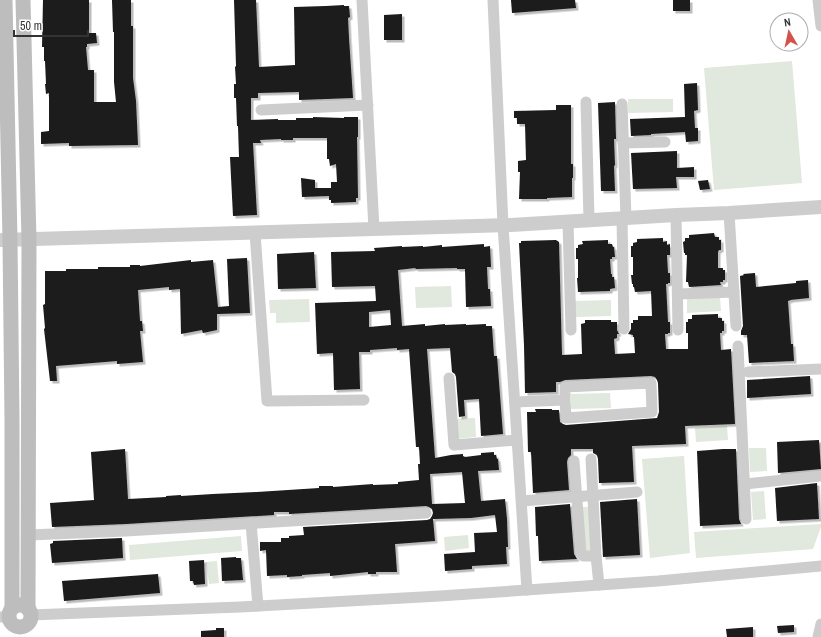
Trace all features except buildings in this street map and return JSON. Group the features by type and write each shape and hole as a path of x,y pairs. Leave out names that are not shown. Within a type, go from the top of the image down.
{"main road":[{"path":"6,0 4,152 5,240 12,420 9,621"},
{"path":"23,0 29,240 29,637"},
{"path":"9,621 14,606 25,606 29,615"}],"street":[{"path":"362,0 374,229"},
{"path":"493,0 503,225 528,590"},
{"path":"818,0 821,26"},
{"path":"586,102 589,220"},
{"path":"262,110 368,104"},
{"path":"622,104 624,328"},
{"path":"623,142 665,142"},
{"path":"5,240 503,225 821,207"},
{"path":"729,213 736,326"},
{"path":"676,215 678,330"},
{"path":"568,222 571,330"},
{"path":"255,233 267,401 364,400"},
{"path":"678,294 734,292"},
{"path":"738,346 746,519"},
{"path":"748,372 821,369"},
{"path":"449,378 454,445 517,440"},
{"path":"651,383 652,412 566,418 565,400 565,387 651,383"},
{"path":"515,402 565,400"},
{"path":"591,459 596,556 600,585"},
{"path":"574,462 580,554 582,556 596,556"},
{"path":"745,484 821,476"},
{"path":"522,501 637,492"},
{"path":"29,535 126,531 426,513"},
{"path":"251,523 258,606"},
{"path":"29,615 258,606 432,597 681,579 821,566"},
{"path":"818,637 821,624"}],"shaded area":[{"path":"792,61 802,183 714,190 704,68"},
{"path":"628,99 673,99 673,112 628,113"},
{"path":"451,286 452,307 416,308 415,287"},
{"path":"720,296 721,311 687,313 687,299"},
{"path":"309,299 310,322 276,323 276,313 270,313 269,300"},
{"path":"611,300 611,316 574,317 574,301"},
{"path":"610,393 611,408 571,409 571,394"},
{"path":"475,418 476,437 455,439 454,419"},
{"path":"727,426 728,440 696,442 695,428"},
{"path":"749,448 766,448 767,471 750,472"},
{"path":"684,456 690,553 650,558 642,459"},
{"path":"764,491 766,519 753,520 751,492"},
{"path":"579,507 589,507 592,551 582,552"},
{"path":"821,524 813,549 696,558 694,532"},
{"path":"468,535 469,548 445,551 444,537"},
{"path":"241,536 242,551 130,560 129,545"},
{"path":"217,561 219,583 209,584 206,562"}]}
